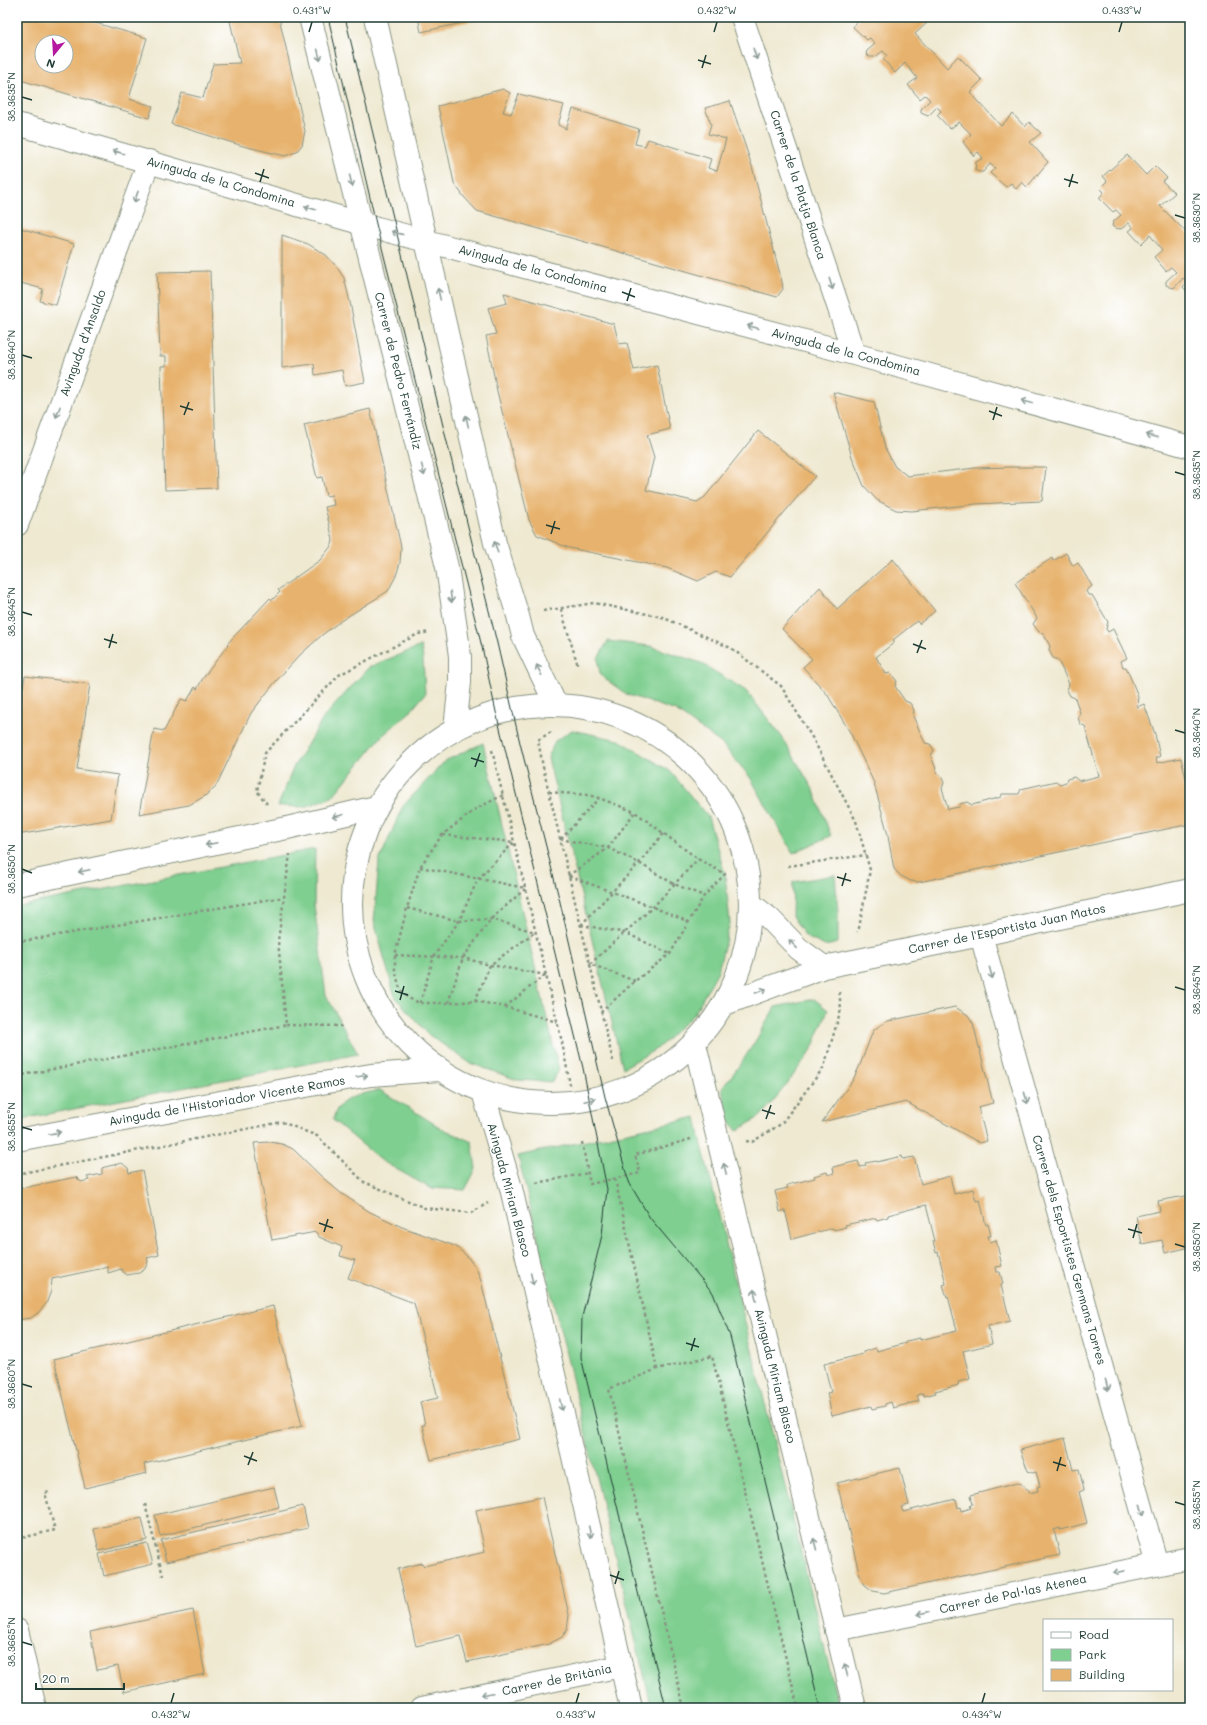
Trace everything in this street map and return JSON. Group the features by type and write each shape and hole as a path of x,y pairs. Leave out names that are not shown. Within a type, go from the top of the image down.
{"street":[{"name":"Carrer de Pedro Ferrándiz","path":"310,17 447,567 460,656 460,682 455,729"},
{"path":"375,17 495,543 523,636 556,705"},
{"name":"Carrer de la Platja Blanca","path":"742,17 854,354"},
{"name":"Avinguda de la Condomina","path":"17,124 361,223 854,354 1190,447"},
{"name":"Avinguda d'Ansaldo","path":"18,521 149,161"},
{"path":"556,705 590,709 635,723 679,751 715,790 736,829 748,871 751,904 742,965 725,1004 695,1044 648,1080 605,1097 590,1101 547,1104 483,1092 461,1083 439,1070 400,1036 377,1004 365,978 351,918 354,870 376,807 418,755 455,729 496,712 511,708 556,705"},
{"path":"17,885 287,828 376,807"},
{"name":"Carrer de l'Esportista Juan Matos","path":"725,1004 824,967 981,936 1190,890"},
{"path":"751,904 770,919 799,949 824,967"},
{"name":"Carrer dels Esportistes Germans Torres","path":"981,936 1157,1565"},
{"name":"Avinguda Míriam Blasco","path":"695,1044 855,1708"},
{"name":"Avinguda de l'Historiador Vicente Ramos","path":"17,1140 322,1083 371,1075 439,1070"},
{"name":"Avinguda Míriam Blasco","path":"483,1092 511,1188 632,1708"},
{"name":"Carrer de Pal·las Atenea","path":"836,1630 1190,1558"},
{"path":"17,1630 36,1708"},
{"name":"Carrer de Britània","path":"422,1708 621,1666"}],"path":[{"path":"561,609 578,666"},
{"path":"286,1025 278,941 290,854 287,828 256,791 265,753 338,675 418,634 432,631"},
{"path":"554,730 538,740 568,876 613,1061"},
{"path":"492,750 557,1022 570,1085"},
{"path":"549,792 588,795 635,812 698,859 725,874 704,896 670,954 635,981 601,1012"},
{"path":"502,795 476,809 442,835 420,867 395,954 395,970 400,989 408,998 420,1003 475,1001 505,1007 557,1022"},
{"path":"560,840 599,798"},
{"path":"568,876 608,848 635,812"},
{"path":"580,925 639,863 664,833"},
{"path":"442,835 514,842"},
{"path":"560,840 608,848 639,863 674,884 704,896"},
{"path":"420,1003 434,956 459,921 478,879 514,842"},
{"path":"788,866 866,855"},
{"path":"590,964 653,907 698,859"},
{"path":"420,867 525,888"},
{"path":"568,876 653,907 688,922"},
{"path":"448,1003 463,958 491,920 525,888"},
{"path":"17,942 284,897"},
{"path":"407,908 459,921 491,920 536,932"},
{"path":"580,925 626,933 670,954"},
{"path":"475,1001 490,965 536,932"},
{"path":"395,954 463,958 490,965 546,975"},
{"path":"590,964 635,981"},
{"path":"505,1007 546,975"},
{"path":"17,1076 286,1025 342,1026"},
{"path":"17,1174 282,1122 317,1136 364,1182 425,1208 471,1213 511,1188 588,1173"},
{"path":"615,1179 657,1369"},
{"path":"684,1708 609,1389 657,1369 712,1356 798,1708"},
{"path":"17,1539 54,1530 45,1493 50,1492"},
{"path":"145,1504 163,1576"}],"green space":[{"path":"608,641 650,646 701,663 746,691 782,737 814,791 831,836 793,853 750,777 722,744 676,711 626,694 600,675 598,658"},
{"path":"421,646 425,694 410,712 382,736 332,797 305,807 278,806 294,766 324,717 369,667"},
{"path":"572,730 619,740 670,771 708,817 725,874 730,923 718,971 694,1014 658,1048 623,1068 548,758 555,741"},
{"path":"483,743 559,1070 552,1082 517,1080 470,1063 429,1035 395,997 374,921 379,861 403,806 445,761"},
{"path":"315,849 314,905 326,995 358,1054 17,1120 17,906"},
{"path":"835,875 838,912 838,943 825,946 806,937 792,916 793,882"},
{"path":"814,999 828,1010 811,1051 761,1116 737,1131 728,1119 722,1088 737,1069 775,1007"},
{"path":"380,1090 441,1128 472,1142 476,1169 465,1190 430,1188 382,1161 333,1120 335,1112 345,1101 358,1095"},
{"path":"696,1117 839,1708 652,1708 518,1156"}],"building":[{"path":"17,17 75,17 147,38 129,99 153,106 149,118 17,79"},
{"path":"229,17 279,17 305,131 302,145 296,152 285,156 243,146 171,124 182,93 203,98 213,64 240,63"},
{"path":"418,17 485,17 485,18 421,32"},
{"path":"856,17 924,17 929,21 915,34 947,68 958,56 982,80 970,92 1001,126 1013,114 1025,127 1029,122 1041,133 1030,142 1048,162 1027,187 1022,182 1016,189 1011,183 1006,187 990,173 995,168 990,164 983,172 975,170 976,162 983,158 978,152 974,156 963,142 971,134 959,122 950,129 937,115 941,111 937,107 928,116 921,113 921,109 930,100 925,95 920,99 908,85 917,78 905,63 895,73 883,59 887,56 883,51 875,57 869,57 866,54 867,51 875,44 870,38 867,40 853,27 858,20"},
{"path":"503,89 510,93 503,112 511,114 519,94 564,105 558,125 566,129 573,109 639,129 635,144 645,146 648,139 711,159 708,168 717,171 726,139 708,134 711,124 705,108 730,101 752,166 783,289 777,297 477,211 454,183 438,106"},
{"path":"1127,155 1146,175 1155,166 1167,178 1162,181 1175,193 1160,206 1190,236 1190,295 1183,287 1187,282 1183,278 1174,288 1166,285 1166,281 1176,272 1171,267 1166,271 1154,257 1162,250 1150,235 1141,244 1129,231 1133,228 1129,223 1121,229 1112,226 1113,222 1121,215 1116,210 1113,212 1099,198 1104,192 1100,188 1107,181 1103,176"},
{"path":"17,227 74,244 56,305 40,301 43,289 17,282"},
{"path":"282,235 308,244 326,255 344,278 365,382 345,386 342,370 315,375 314,364 282,368"},
{"path":"210,271 217,488 165,490 161,366 166,366 166,356 160,356 157,272"},
{"path":"504,293 614,324 619,344 627,343 634,370 657,365 670,429 647,435 654,457 646,490 697,502 705,497 758,431 815,476 730,577 716,572 698,581 667,568 569,548 537,535 529,520 497,391 486,336 496,334 488,308 507,303"},
{"path":"833,392 874,402 885,448 895,467 908,476 975,468 1046,467 1042,501 976,504 912,511 896,510 877,500 864,486 852,457"},
{"path":"370,409 401,547 400,563 396,576 388,591 342,620 322,635 300,655 276,681 251,713 216,786 205,796 189,805 139,814 154,729 164,731 181,699 187,701 195,687 197,689 203,678 228,645 227,644 270,598 272,600 280,592 278,590 320,560 332,545 333,540 325,507 334,505 332,495 326,496 322,477 317,478 304,425"},
{"path":"1066,553 1073,566 1078,563 1092,586 1086,591 1088,595 1092,595 1108,622 1106,629 1108,632 1113,629 1127,658 1121,661 1123,667 1126,667 1138,696 1137,707 1144,704 1155,734 1160,757 1156,757 1157,763 1181,758 1190,795 1190,824 919,882 911,881 901,876 894,869 887,831 874,783 851,734 827,694 803,667 812,659 782,629 820,587 837,609 893,559 935,611 919,624 917,621 893,640 895,642 876,657 886,674 890,673 897,681 895,686 905,701 910,703 914,710 913,716 925,743 930,744 934,750 931,756 938,774 941,775 944,783 942,788 948,809 959,807 960,804 967,802 972,805 1001,797 1002,794 1019,794 1021,789 1056,781 1060,784 1066,782 1067,779 1074,777 1079,781 1099,776 1085,726 1080,724 1078,717 1080,713 1075,698 1070,696 1067,690 1069,684 1058,660 1053,658 1049,650 1050,646 1043,633 1039,632 1033,624 1037,618 1015,583 1052,558 1053,561"},
{"path":"25,676 90,684 77,769 118,775 111,819 17,835 17,711 19,711"},
{"path":"955,1007 968,1015 973,1023 993,1103 978,1107 987,1141 980,1143 906,1102 822,1122 853,1080 873,1031 888,1021"},
{"path":"270,1142 282,1144 293,1149 342,1194 370,1212 402,1227 455,1246 467,1256 477,1270 481,1281 520,1439 431,1460 422,1425 425,1425 420,1402 438,1398 414,1303 348,1278 355,1260 340,1256 342,1247 319,1237 316,1232 272,1240 254,1143"},
{"path":"902,1156 903,1159 914,1157 921,1184 950,1176 954,1194 973,1189 976,1201 980,1200 986,1225 988,1224 991,1236 988,1236 990,1242 996,1240 1002,1266 996,1267 997,1272 1000,1272 1003,1284 1001,1285 1010,1321 988,1326 992,1344 963,1351 970,1379 958,1382 959,1385 935,1391 936,1393 924,1396 923,1393 917,1395 919,1401 893,1408 891,1402 885,1404 885,1406 872,1409 871,1406 832,1416 827,1393 831,1392 824,1364 863,1354 863,1352 876,1348 877,1351 906,1343 906,1341 920,1338 920,1340 957,1331 948,1296 947,1297 943,1285 946,1284 938,1252 936,1253 933,1241 935,1241 926,1205 888,1215 888,1217 877,1220 876,1218 845,1225 846,1227 834,1230 833,1228 792,1239 785,1210 780,1212 775,1191 788,1188 787,1185 815,1178 814,1176 827,1172 828,1175 834,1173 833,1167 858,1161 860,1167 866,1165 865,1163 877,1162"},
{"path":"122,1163 128,1168 129,1173 142,1170 159,1255 147,1258 147,1265 144,1270 139,1273 127,1275 121,1269 108,1273 108,1267 52,1279 51,1291 46,1304 31,1318 17,1320 18,1189 76,1177 81,1182 89,1180 87,1177 102,1174 102,1168"},
{"path":"1190,1195 1190,1247 1165,1253 1162,1240 1142,1244 1136,1216 1160,1211 1158,1201"},
{"path":"273,1306 302,1426 144,1464 147,1473 85,1488 54,1359"},
{"path":"1065,1438 1073,1470 1079,1469 1084,1490 1079,1492 1087,1523 1060,1530 1060,1528 1054,1530 1060,1555 884,1593 873,1591 865,1585 860,1576 837,1483 900,1468 909,1505 901,1507 903,1512 956,1499 958,1508 961,1507 962,1511 971,1508 970,1505 973,1504 971,1495 1017,1483 1022,1484 1026,1490 1029,1490 1029,1493 1038,1491 1037,1487 1040,1486 1036,1472 1033,1473 1028,1471 1020,1450"},
{"path":"274,1487 279,1507 160,1536 155,1515"},
{"path":"542,1497 569,1615 567,1630 562,1637 549,1644 467,1662 460,1636 416,1646 398,1569 422,1563 424,1566 485,1552 476,1510"},
{"path":"303,1506 308,1528 166,1562 161,1540"},
{"path":"142,1518 147,1540 99,1551 94,1529"},
{"path":"147,1543 153,1564 104,1576 99,1554"},
{"path":"193,1610 205,1674 124,1692 118,1666 97,1670 90,1632"}],"tram line":[{"path":"328,17 377,228 482,647 496,712 583,1068 607,1189 602,1235 582,1317 581,1357 666,1708"},
{"path":"345,17 520,743 560,902 605,1097 627,1176 630,1184 650,1218 713,1293 730,1336 820,1708"}]}
